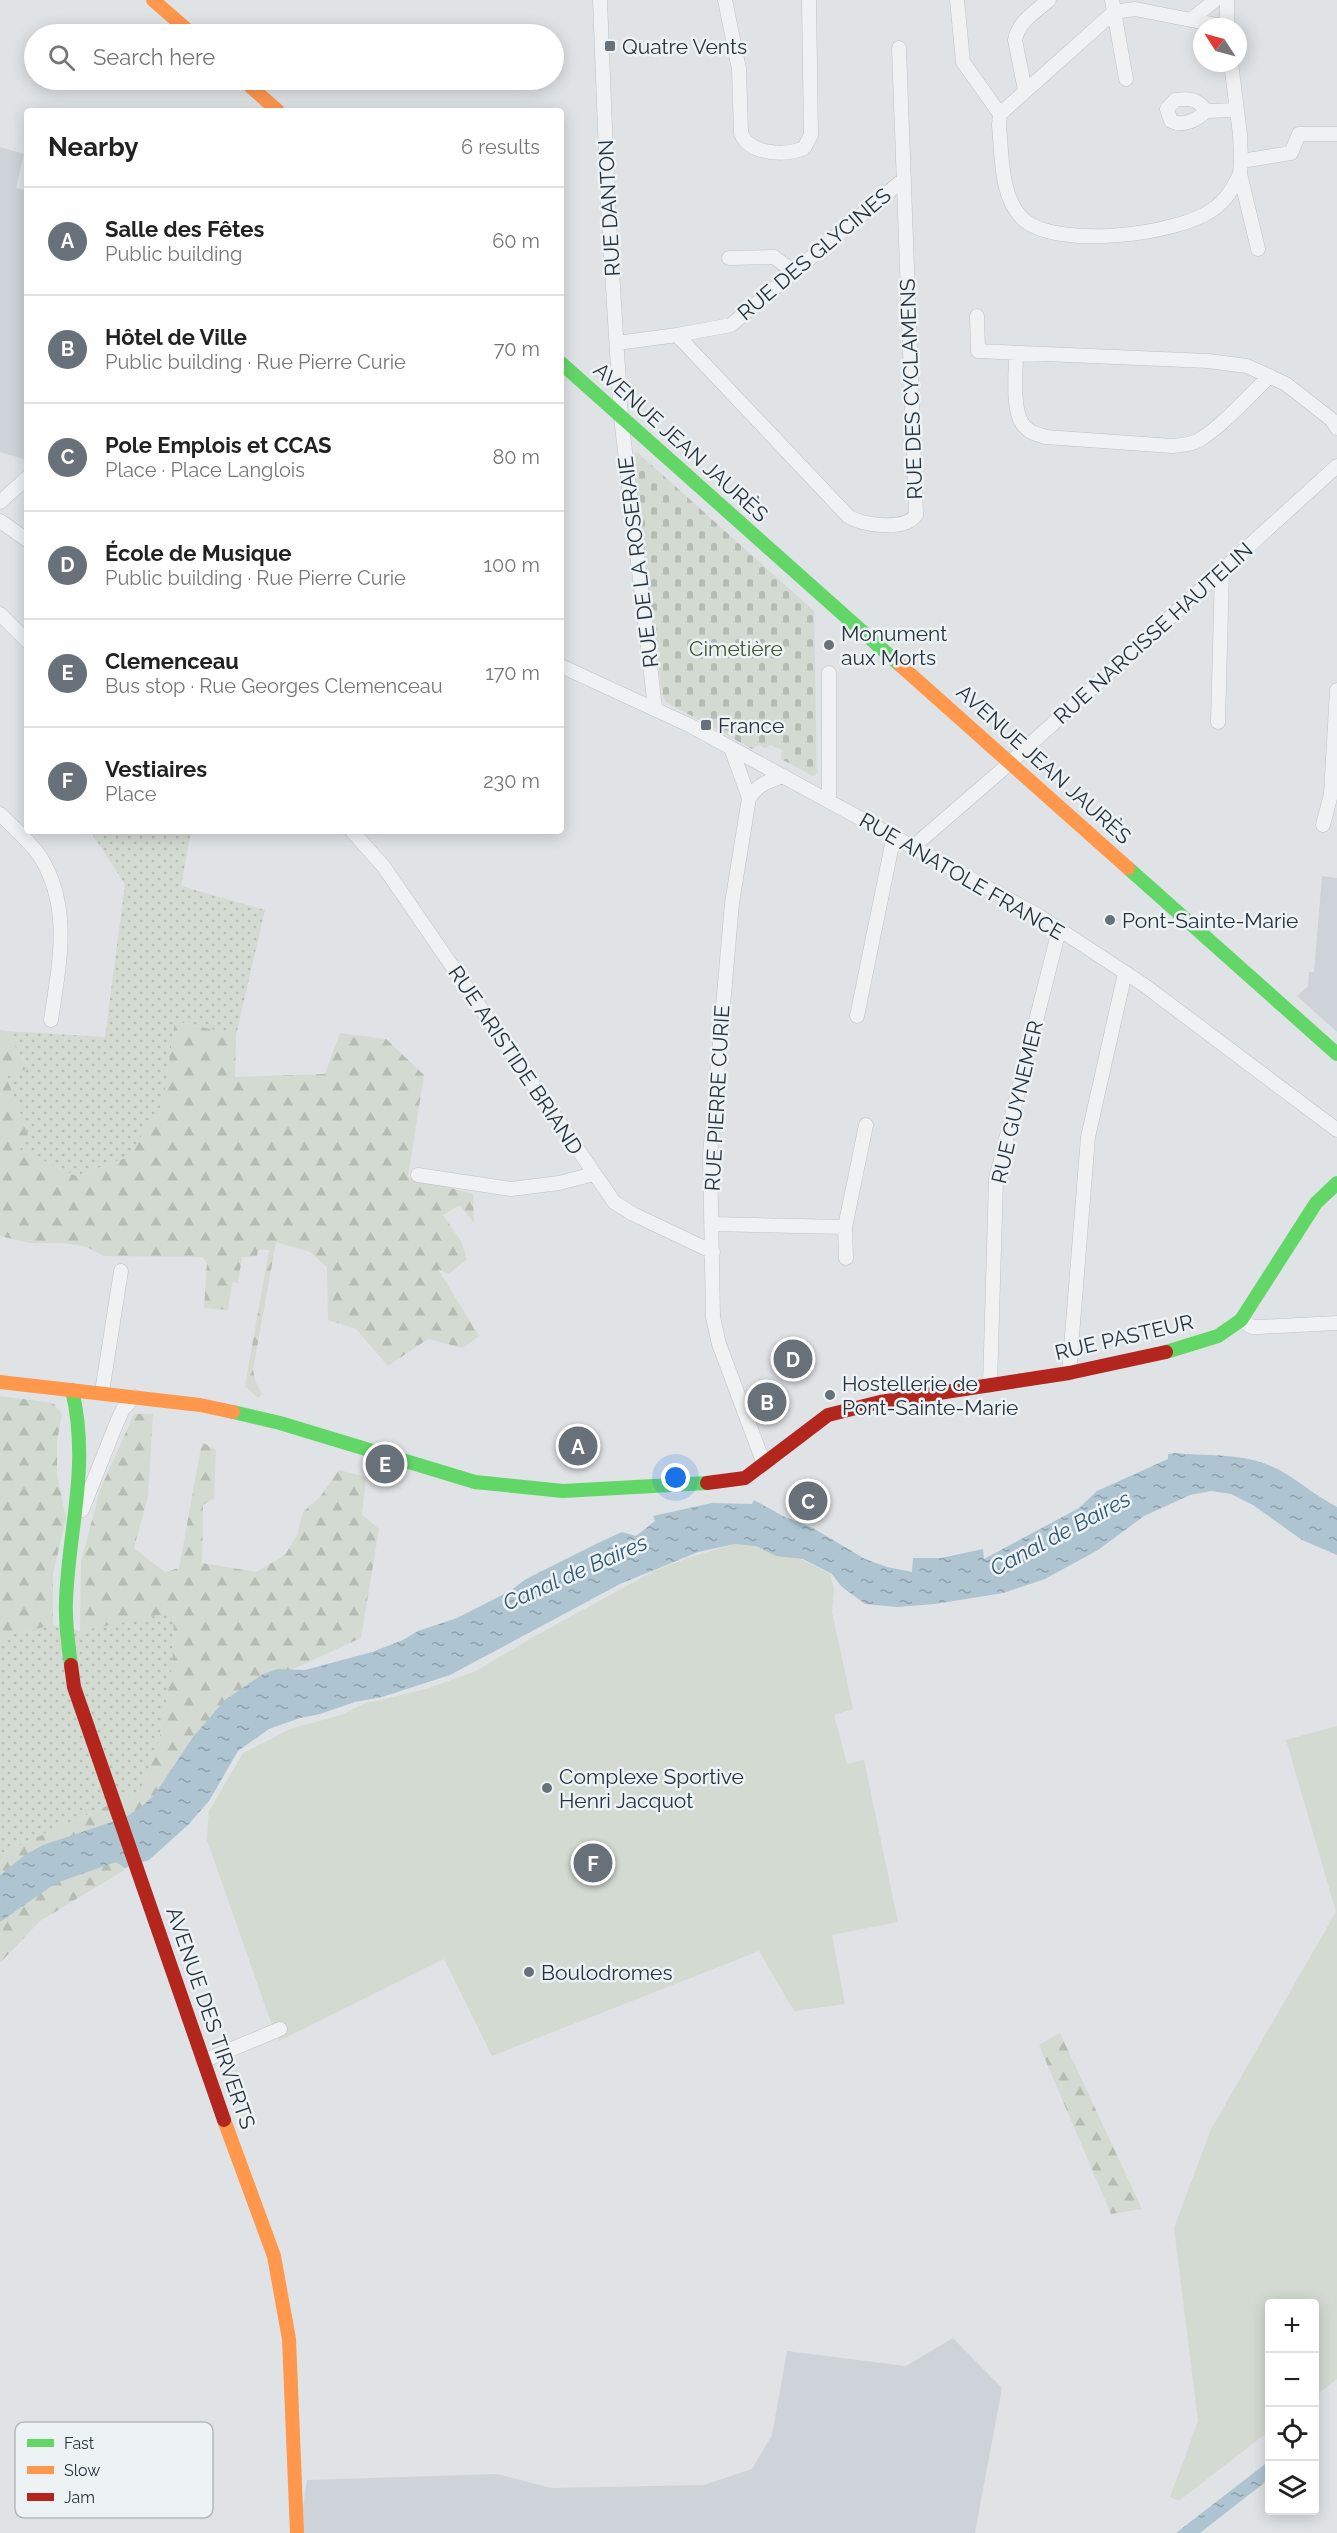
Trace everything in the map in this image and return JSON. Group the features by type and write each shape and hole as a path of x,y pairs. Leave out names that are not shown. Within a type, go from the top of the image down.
{"main road":[{"path":"153,0 181,24"},
{"path":"254,90 275,108"},
{"name":"AVENUE JEAN JAURÈS","path":"564,366 1337,1054"},
{"name":"RUE PASTEUR","path":"135,1397 200,1405 280,1423 475,1482 574,1491 728,1482 745,1478 828,1416 880,1402 1069,1373 1169,1351 1218,1336 1241,1320 1316,1203 1337,1183"},
{"path":"0,1382 135,1397"},
{"name":"AVENUE DES TIRVERTS","path":"72,1390 79,1412 81,1430 77,1523 69,1563 66,1603 67,1633 74,1687 203,2061 274,2256 289,2339 297,2533"}],"street":[{"name":"RUE DANTON","path":"600,0 608,195 621,417"},
{"path":"725,0 739,69 741,133 744,141 755,148 788,153 804,148 811,135 809,0"},
{"path":"957,0 963,62 1000,114 999,125 1010,202 1022,219 1043,229 1064,233 1121,235 1180,225 1220,205 1229,194 1240,167"},
{"path":"1025,90 1015,39 1016,32 1021,24 1049,0"},
{"path":"1113,6 1191,20 1215,0"},
{"path":"1227,0 1227,18"},
{"path":"1000,114 1113,6"},
{"path":"1113,6 1126,79"},
{"name":"RUE DES CYCLAMENS","path":"676,335 848,516 856,522 900,525 911,522 916,515 899,48"},
{"path":"1232,72 1240,167 1258,249"},
{"path":"1206,111 1237,110"},
{"path":"1240,167 1291,153 1299,134 1337,134"},
{"name":"RUE DES GLYCINES","path":"617,343 731,325 904,179"},
{"path":"729,258 774,257 794,272"},
{"path":"977,316 978,351 1208,361 1247,366 1286,384 1335,418"},
{"path":"1016,352 1017,413 1022,424 1032,433 1046,437 1185,445 1198,441 1270,376"},
{"name":"RUE DE LA ROSERAIE","path":"621,417 655,708"},
{"name":"RUE NARCISSE HAUTELIN","path":"914,846 1010,763 1337,466"},
{"path":"0,502 24,481"},
{"path":"0,520 24,538"},
{"path":"1218,722 1222,571"},
{"path":"0,614 24,638"},
{"name":"RUE ANATOLE FRANCE","path":"564,667 655,708 784,776 914,846 1059,930 1125,973 1337,1130"},
{"path":"829,673 830,801"},
{"path":"1323,825 1331,794 1337,690"},
{"path":"731,748 750,798"},
{"path":"750,798 754,789 784,776"},
{"name":"RUE PIERRE CURIE","path":"750,798 732,903 710,1155 713,1317 719,1344 764,1464"},
{"path":"0,814 40,857 51,877 57,895 61,935 51,1020"},
{"name":"RUE ARISTIDE BRIAND","path":"355,834 390,875 614,1202 713,1252"},
{"path":"857,1016 894,835"},
{"name":"RUE GUYNEMER","path":"990,1385 996,1179 1059,930"},
{"path":"1069,1373 1088,1137 1125,973"},
{"path":"846,1258 845,1227 866,1125"},
{"path":"418,1175 511,1189 560,1183 594,1174"},
{"path":"712,1224 845,1227"},
{"path":"102,1392 121,1271"},
{"path":"1241,1320 1252,1327 1337,1323"},
{"name":"AVENUE DES TIRVERTS","path":"77,1523 117,1422 123,1409 135,1397"},
{"path":"203,2061 280,2029"}],"shaded area":[{"path":"0,147 24,154 16,188 24,190 24,459 0,452"},
{"path":"1322,876 1337,878 1337,1032 1297,996 1308,986 1309,972 1314,972"},
{"path":"953,2338 1002,2388 975,2533 299,2533 307,2480 497,2474 551,2488 704,2485 752,2469 772,2435 787,2351 906,2366"}],"green space":[{"name":"Cimetière","path":"637,452 814,611 817,774 813,776 781,759 782,750 771,745 765,748 758,745 752,749 666,702 662,694 632,455"},
{"path":"92,834 190,834 181,886 265,910 236,1035 175,1021 164,1102 128,1157 76,1176 20,1150 28,1134 6,1076 29,1067 5,1031 105,1037 125,884"},
{"path":"175,1021 236,1035 235,1077 325,1074 340,1033 386,1039 424,1075 408,1177 473,1194 474,1223 460,1205 443,1215 461,1241 467,1259 449,1274 438,1269 479,1336 463,1348 428,1339 388,1366 356,1329 328,1320 327,1267 310,1252 276,1242 253,1370 262,1394 258,1398 245,1386 269,1250 258,1250 257,1256 242,1257 238,1283 232,1282 228,1310 204,1308 207,1263 202,1257 104,1256 87,1247 64,1243 29,1243 0,1236 0,1030 5,1031 29,1068 6,1076 28,1134 20,1150 76,1176 128,1157 163,1102"},
{"path":"0,1396 53,1403 62,1414 57,1441 57,1474 66,1518 53,1574 53,1625 0,1637"},
{"path":"134,1414 153,1414 148,1496 134,1548 165,1572 179,1568 202,1442 216,1450 214,1498 203,1505 202,1563 256,1572 285,1555 297,1535 303,1512 320,1497 339,1470 366,1477 362,1515 379,1529 361,1638 239,1694 123,1871 40,1921 0,1963 0,1854 140,1791 158,1746 172,1668 174,1612 80,1631 81,1562 100,1490"},
{"name":"Complexe Sportive Henri Jacquot","path":"736,1544 773,1549 807,1562 830,1574 834,1589 832,1612 853,1709 834,1715 847,1764 864,1760 898,1922 832,1935 845,2004 794,2011 759,1951 492,2056 444,1959 279,2041 207,1840 209,1811 243,1753 290,1729 341,1715 363,1704 426,1689 476,1671 654,1571 693,1556"},
{"path":"174,1611 172,1668 158,1746 140,1791 0,1854 0,1637 53,1625 80,1631"},
{"path":"1337,1726 1337,2379 1319,2393 1319,2299 1265,2299 1265,2434 1179,2501 1170,2497 1198,2421 1174,2228 1211,2129 1336,1912 1286,1740"},
{"path":"1060,2033 1142,2209 1111,2214 1039,2045"}],"water":[{"name":"Canal de Baires","path":"1168,1454 1255,1460 1284,1473 1337,1507 1337,1555 1302,1540 1253,1505 1231,1494 1211,1491 1190,1495 1144,1516 1098,1550 1045,1579 1003,1593 935,1604 897,1607 865,1604 841,1586 832,1574 803,1559 776,1556 756,1546 735,1544 698,1552 620,1584 450,1675 269,1729 238,1751 209,1801 188,1825 149,1860 125,1868 116,1862 56,1883 0,1922 0,1875 25,1855 43,1845 124,1818 140,1808 155,1794 193,1737 225,1700 263,1674 278,1669 305,1670 372,1652 403,1640 418,1631 457,1618 510,1591 526,1579 622,1532 636,1536 655,1521 653,1516 712,1503 752,1504 754,1500 785,1517 813,1528 865,1559 887,1567 912,1572 913,1558 941,1558 983,1549 984,1559 1079,1508 1097,1491 1168,1459"},
{"path":"1265,2464 1265,2482 1200,2533 1176,2533"}],"traffic: fast":[{"path":"564,366 900,665"},
{"path":"1128,868 1337,1054"},
{"path":"1166,1352 1218,1336 1241,1320 1316,1203 1337,1183"},
{"path":"71,1665 66,1625 66,1600 79,1470 77,1418 72,1390"},
{"path":"233,1412 280,1423 475,1482 563,1491 707,1483"}],"traffic: slow":[{"path":"153,0 181,24"},
{"path":"254,90 275,108"},
{"path":"900,665 1128,868"},
{"path":"0,1382 200,1405 233,1412"},
{"path":"224,2120 274,2256 289,2339 297,2533"}],"traffic: jam":[{"path":"707,1483 745,1478 828,1415 880,1402 1069,1373 1166,1352"},
{"path":"71,1665 74,1687 224,2120"}],"place":[{"name":"Quatre Vents","path":"610,46"},
{"name":"Monument aux Morts","path":"829,645"},
{"name":"France","path":"706,725"},
{"name":"Pont-Sainte-Marie","path":"1110,920"},
{"name":"École de Musique","path":"793,1359"},
{"name":"Hostellerie de Pont-Sainte-Marie","path":"830,1395"},
{"name":"Hôtel de Ville","path":"767,1402"},
{"name":"Salle des Fêtes","path":"578,1446"},
{"name":"Clemenceau","path":"385,1464"},
{"name":"Pole Emplois et CCAS","path":"808,1501"},
{"name":"Complexe Sportive Henri Jacquot","path":"547,1788"},
{"name":"Vestiaires","path":"593,1863"},
{"name":"Boulodromes","path":"529,1972"}]}
